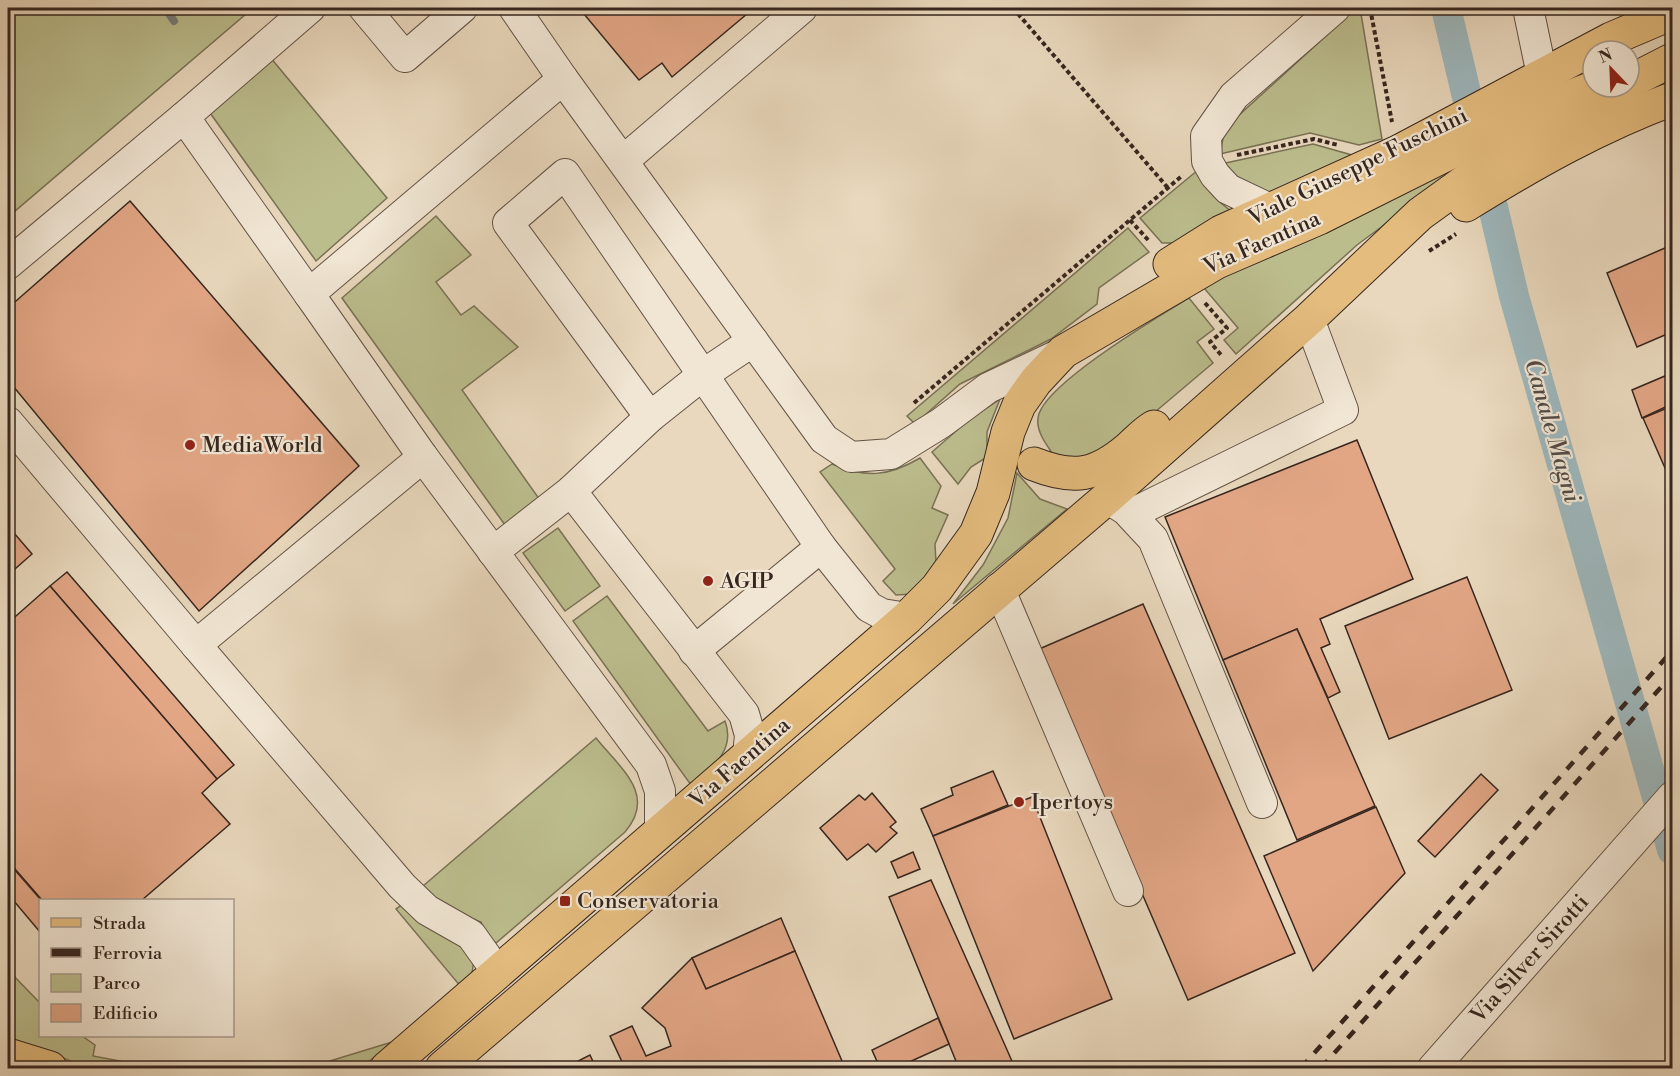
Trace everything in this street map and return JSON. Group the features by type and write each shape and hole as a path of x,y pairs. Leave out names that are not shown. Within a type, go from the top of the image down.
{"main road":[{"path":"1532,114 1611,39 1672,13"},
{"path":"1641,70 1672,58"},
{"path":"1641,75 1672,58"},
{"name":"Via Faentina","path":"442,1068 999,588 1119,506 1199,416 1424,221 1532,114 1581,93"},
{"name":"Via Faentina","path":"387,1068 907,618 937,588 975,534 993,493 1008,432 1019,405 1036,381 1063,352 1217,262 1319,218 1420,150 1581,99"},
{"path":"1532,114 1642,110 1672,99"},
{"name":"Viale Giuseppe Fuschini","path":"1063,352 1084,328 1170,264 1221,232 1270,209 1420,150"},
{"path":"1019,405 1025,447 1034,464 1068,490 1119,506"},
{"path":"1034,464 1051,471 1073,474 1103,469 1147,431 1166,420 1199,416"},
{"path":"8,1055 50,1068"}],"lane":[{"path":"8,264 310,8"},
{"path":"364,8 405,57 462,8"},
{"path":"514,8 824,439 851,457 891,454 941,423 988,388 1063,352"},
{"path":"623,161 802,8"},
{"path":"1270,209 1227,189 1207,161 1206,136 1234,96 1335,8"},
{"path":"1528,8 1532,114"},
{"path":"309,294 563,79"},
{"path":"184,117 423,457 611,711 657,777 661,802 660,832"},
{"path":"650,417 508,223 566,174 821,546 869,608 882,614 907,618"},
{"path":"1262,803 1154,539 1119,506 1343,410 1309,319"},
{"path":"493,552 571,490 650,417 704,374 753,341"},
{"path":"10,431 402,885 428,910 471,935 498,973"},
{"path":"196,645 423,457"},
{"path":"571,490 744,714 750,735 748,756"},
{"path":"694,651 821,546"},
{"path":"999,588 1128,891"},
{"name":"Via Silver Sirotti","path":"1433,1068 1627,850 1672,796"}],"path":[{"path":"1013,8 1168,188"},
{"path":"1370,8 1420,150"},
{"path":"913,404 1191,169 1207,161 1314,139 1344,147"}],"green space":[{"path":"8,8 253,8 8,217"},
{"path":"1351,8 1360,8 1382,139 1359,145 1310,133 1220,154 1225,128 1329,33"},
{"path":"270,57 387,198 316,261 208,110"},
{"path":"1313,144 1359,157 1309,181 1270,192 1248,187 1221,164"},
{"path":"1456,164 1462,167 1357,245 1236,354 1224,340 1238,328 1204,288 1237,268"},
{"path":"1198,170 1213,195 1235,214 1178,243 1162,243 1140,218"},
{"path":"436,216 471,255 436,282 461,315 474,306 518,347 462,390 540,500 505,525 342,298"},
{"path":"1128,228 1149,252 1099,288 1097,304 1051,339 960,384 915,424 907,416"},
{"path":"1189,298 1214,329 1197,342 1213,363 1097,461 1054,456 1043,438 1038,423 1044,404 1059,388 1103,353"},
{"path":"1000,399 987,432 987,457 971,467 958,484 932,452 971,418"},
{"path":"920,458 941,486 932,508 948,515 935,544 936,563 912,594 896,595 883,581 895,569 820,472 832,464 855,472 887,472"},
{"path":"1017,473 1040,499 1067,509 953,604 983,565 1008,518"},
{"path":"558,528 600,586 565,611 523,553"},
{"path":"607,596 708,731 725,721 728,732 725,750 714,765 691,785 573,621"},
{"path":"596,738 632,783 637,806 634,819 625,832 496,943 488,938 481,922 443,907 423,886"},
{"path":"403,904 443,928 467,949 473,961 471,974 461,987 396,909"},
{"path":"8,970 39,1002 39,1037 83,1037 95,1045 93,1056 157,1068 89,1068 8,1037"},
{"path":"392,1042 361,1068 307,1068"}],"building":[{"path":"579,8 754,8 672,77 662,63 639,80"},
{"path":"130,201 359,466 199,611 8,380 8,308"},
{"path":"1672,245 1672,332 1637,347 1607,273"},
{"path":"1672,373 1672,404 1642,418 1632,390"},
{"path":"1672,406 1672,484 1643,418"},
{"path":"1357,440 1413,579 1320,619 1330,644 1321,648 1340,692 1328,698 1297,629 1223,660 1165,517"},
{"path":"8,526 32,554 8,575"},
{"path":"67,572 234,765 217,779 50,586"},
{"path":"1467,577 1512,690 1389,739 1345,626"},
{"path":"50,586 217,779 202,793 230,824 143,899 41,899 8,861 8,623"},
{"path":"1143,604 1295,953 1188,1000 1037,650"},
{"path":"1297,629 1375,806 1297,840 1223,660"},
{"path":"993,771 1008,805 933,836 921,809 953,795 951,788"},
{"path":"1481,774 1498,790 1435,857 1418,841"},
{"path":"872,793 896,822 890,827 897,833 876,852 868,844 847,860 820,828 859,795 865,800"},
{"path":"1032,797 1112,999 1014,1039 933,836"},
{"path":"1376,807 1405,873 1313,971 1264,856"},
{"path":"913,852 920,869 898,878 891,862"},
{"path":"8,862 40,899 39,931 8,894"},
{"path":"931,880 1015,1068 970,1068 967,1063 958,1066 889,897"},
{"path":"781,918 795,951 706,989 692,958"},
{"path":"795,951 845,1068 615,1068 623,1064 610,1036 632,1026 646,1056 671,1046 665,1028 642,1008 692,958 706,989"},
{"path":"938,1018 949,1044 896,1068 880,1068 872,1050"},
{"path":"590,1055 596,1068 574,1068 572,1064"}],"waterway":[{"path":"165,8 174,21"},
{"name":"Canale Magni","path":"1446,8 1514,296 1672,850"}],"railway":[{"path":"1301,1068 1672,651"},
{"path":"1321,1068 1672,675"}],"place":[{"name":"MediaWorld","path":"190,445"},
{"name":"AGIP","path":"708,581"},
{"name":"Ipertoys","path":"1019,802"},
{"name":"Conservatoria","path":"565,901"}]}
